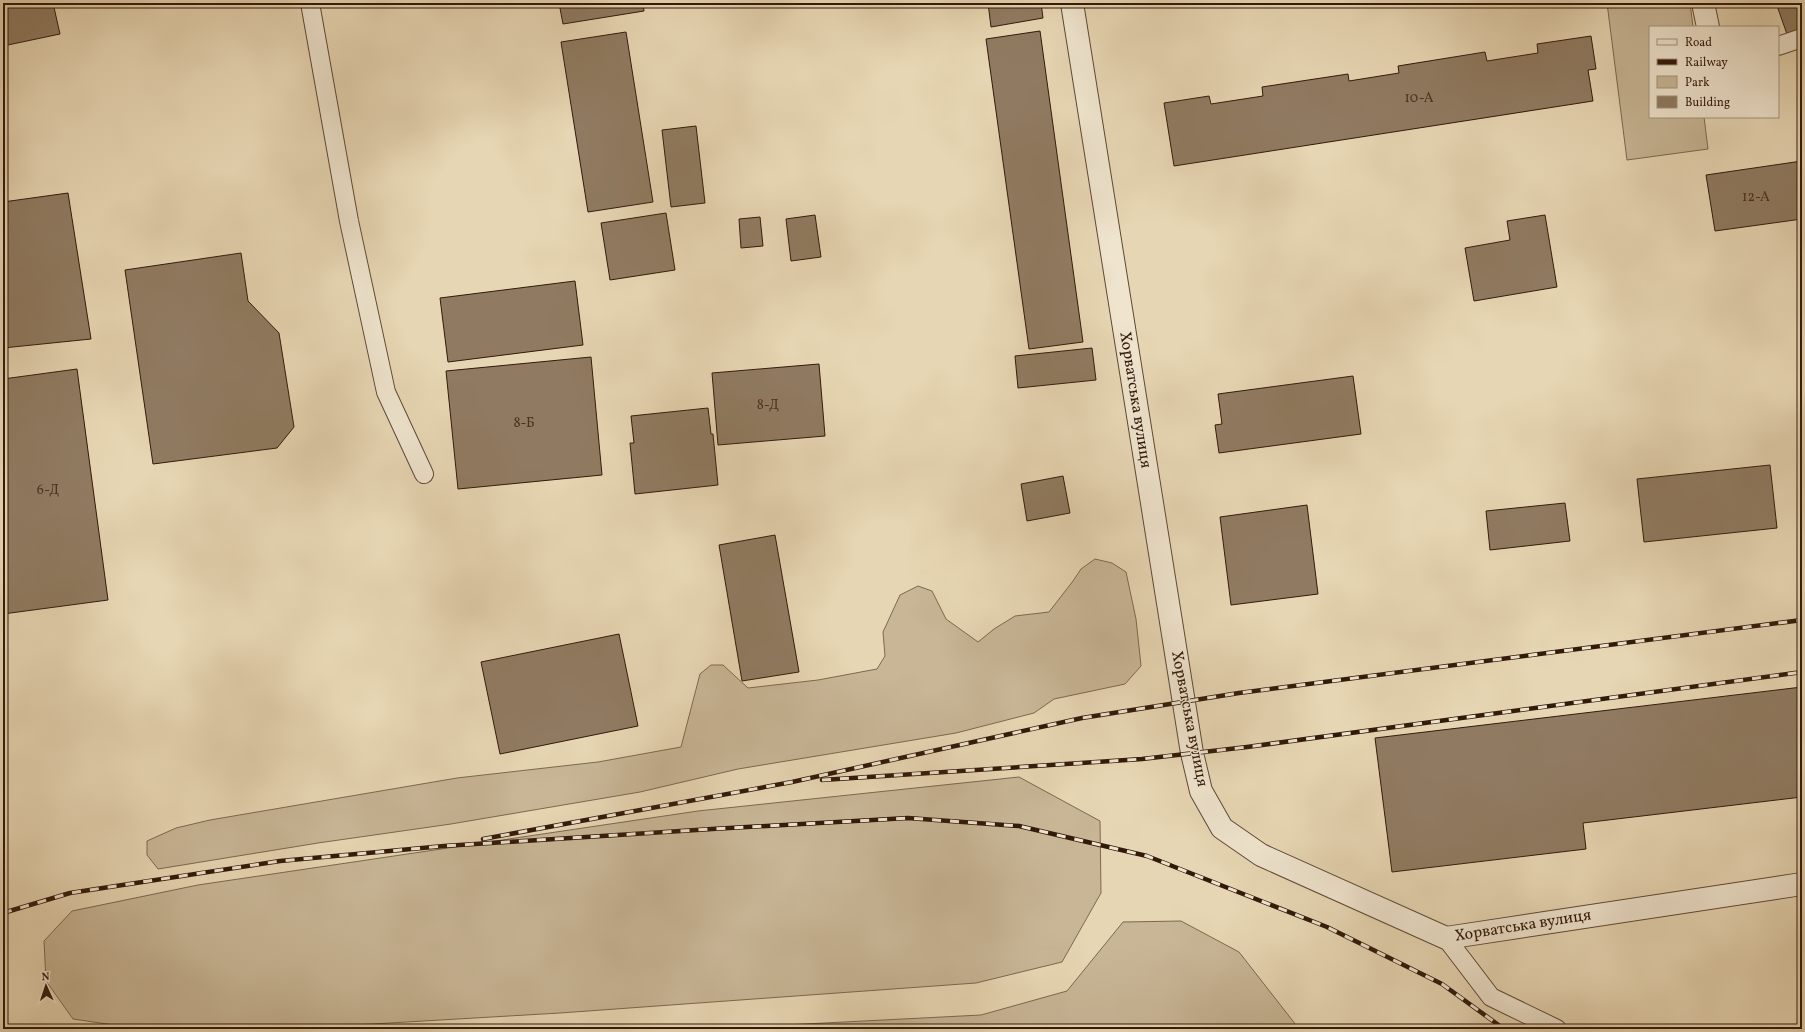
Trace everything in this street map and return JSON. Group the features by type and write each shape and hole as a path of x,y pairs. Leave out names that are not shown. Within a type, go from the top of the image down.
{"street":[{"name":"Хорватська вулиця","path":"1074,3 1188,731 1201,791 1222,828 1261,855 1446,938 1802,884"},
{"path":"1703,3 1708,26"}],"lane":[{"path":"310,3 349,221 386,392 424,474"},
{"path":"1779,46 1802,38"},
{"path":"1446,938 1491,997 1557,1029"}],"green space":[{"path":"1607,3 1690,3 1693,26 1649,26 1649,118 1704,118 1708,149 1627,160"},
{"path":"1095,559 1112,563 1126,572 1136,619 1141,666 1125,684 1054,699 1034,713 956,733 738,769 640,792 451,824 318,843 158,869 147,855 147,841 176,828 210,820 457,778 598,762 681,747 700,674 711,665 723,665 748,688 818,680 877,669 885,656 883,632 900,595 918,586 932,591 946,619 978,642 994,629 1015,616 1049,612 1081,569"},
{"path":"1019,777 1100,821 1101,893 1062,962 976,983 560,1013 287,1029 141,1029 73,1019 46,981 44,941 72,911 198,885 698,811"},
{"path":"1181,921 1239,952 1296,1025 1304,1029 707,1029 981,1015 1067,991 1123,922"}],"building":[{"path":"3,3 53,3 60,34 3,46"},
{"path":"559,3 643,3 644,11 563,24"},
{"path":"988,3 1041,3 1043,18 991,27"},
{"path":"1776,3 1802,3 1802,32 1788,37"},
{"path":"1040,31 1083,342 1029,349 986,39"},
{"path":"626,32 653,202 588,212 561,42"},
{"path":"1591,36 1596,69 1588,70 1593,101 1174,166 1164,103 1209,96 1211,104 1263,96 1262,87 1348,74 1349,81 1399,73 1398,66 1485,52 1487,61 1538,53 1537,44"},
{"path":"696,126 705,203 671,207 662,130"},
{"path":"1802,161 1802,219 1715,231 1706,175"},
{"path":"68,193 91,339 3,348 3,202"},
{"path":"666,213 675,270 610,280 601,223"},
{"path":"815,215 821,257 791,261 786,219"},
{"path":"1545,215 1557,287 1474,301 1465,248 1510,240 1507,221"},
{"path":"760,217 763,246 741,248 739,219"},
{"path":"241,253 248,301 279,333 294,427 277,448 153,464 125,270"},
{"path":"575,281 583,345 448,362 440,298"},
{"path":"1092,348 1096,380 1018,388 1015,356"},
{"path":"591,357 602,475 458,489 446,371"},
{"path":"819,364 825,436 718,445 712,373"},
{"path":"77,369 108,600 3,614 3,379"},
{"path":"1353,376 1361,434 1219,453 1215,425 1222,424 1218,394"},
{"path":"708,408 711,434 713,434 718,485 635,494 630,443 634,443 631,416"},
{"path":"1770,465 1777,528 1644,542 1637,479"},
{"path":"1063,476 1070,513 1027,521 1021,484"},
{"path":"1565,503 1570,541 1490,550 1486,511"},
{"path":"1307,505 1318,594 1231,605 1220,517"},
{"path":"775,535 799,672 742,681 719,545"},
{"path":"619,634 638,726 500,754 481,662"},
{"path":"1802,687 1802,797 1583,823 1586,849 1392,872 1375,738"}],"railway":[{"path":"483,839 792,782 1082,718 1239,693 1802,620"},
{"path":"822,780 1142,759 1247,747 1802,672"},
{"path":"3,913 70,893 280,861 444,846 908,818 1019,826 1147,856 1327,927 1442,984 1504,1029"}]}
